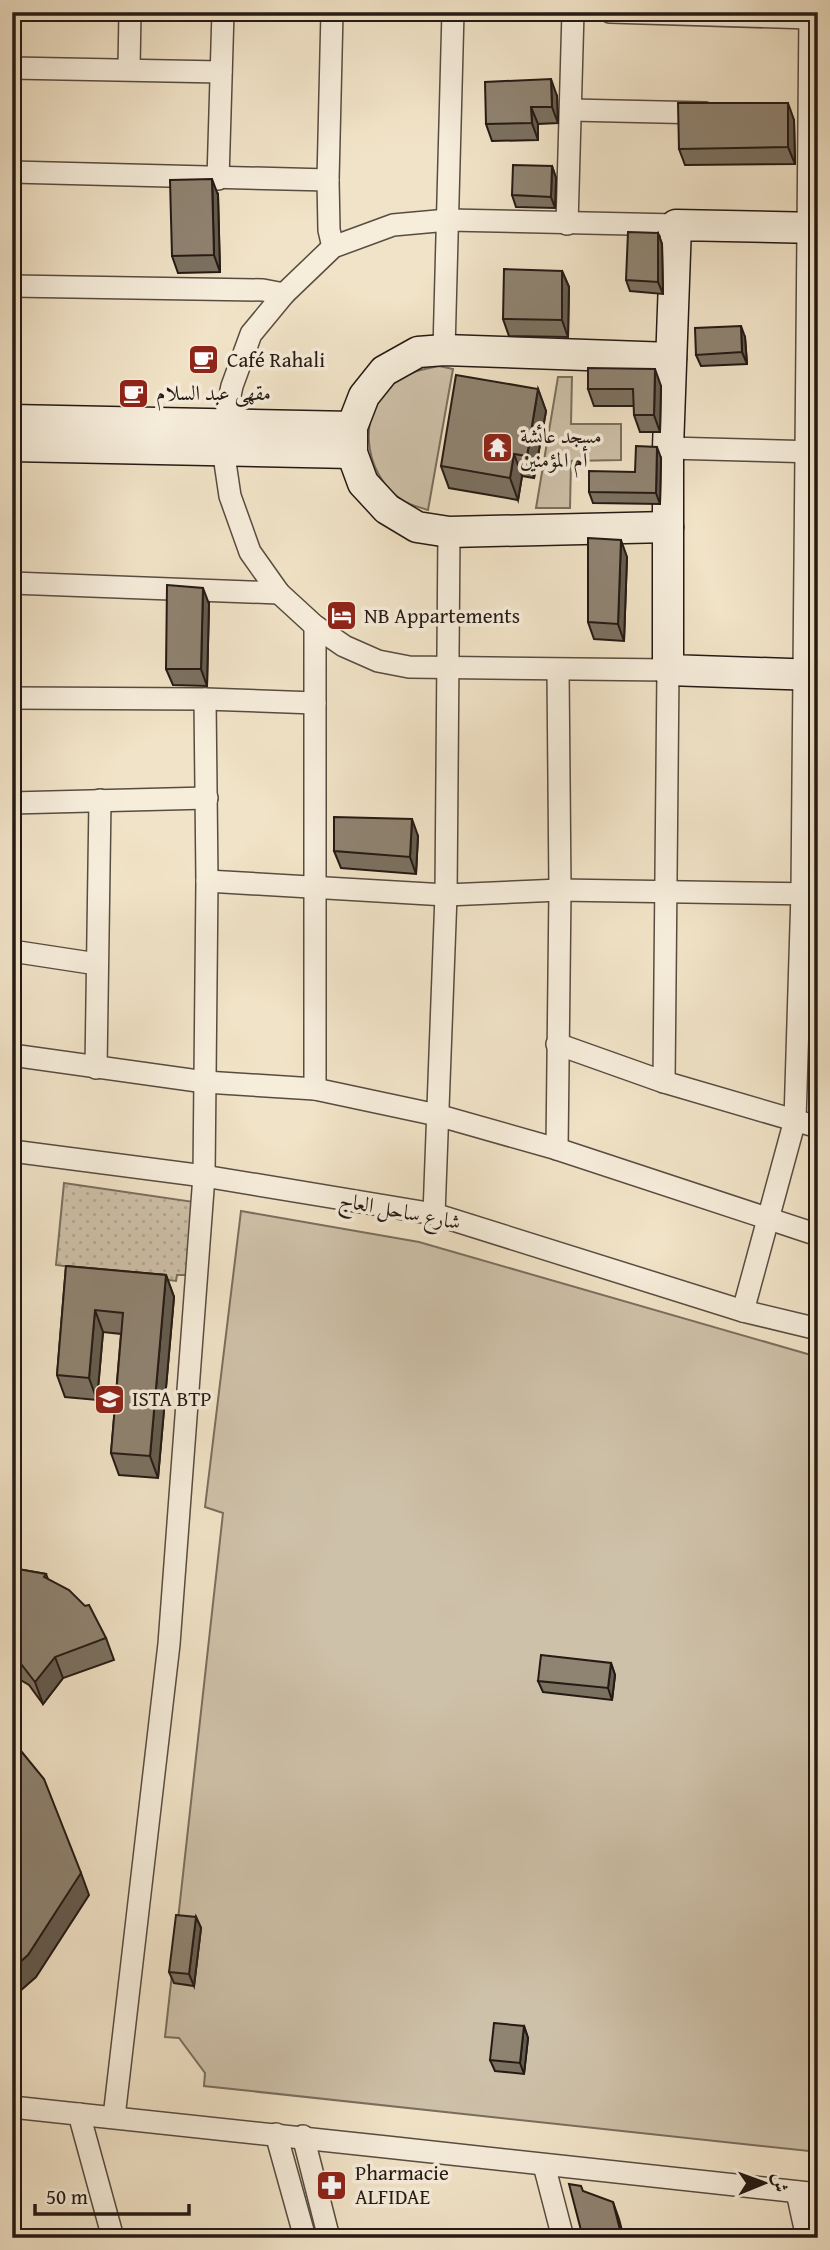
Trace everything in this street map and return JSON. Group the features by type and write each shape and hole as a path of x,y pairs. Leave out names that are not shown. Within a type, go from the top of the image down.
{"street":[{"path":"129,68 130,12"},
{"path":"218,179 223,12"},
{"path":"332,12 328,180 329,230 333,247"},
{"path":"444,350 453,12"},
{"path":"567,223 573,12"},
{"path":"610,12 810,15 806,115 813,228 809,994 795,1119 743,1311"},
{"path":"12,68 129,68 221,72"},
{"path":"571,110 724,113"},
{"path":"12,173 328,180"},
{"path":"811,675 667,670 448,669 410,667 378,661 344,646 315,626 279,593 250,552 230,496 224,437 232,386 251,334 284,294 333,247 393,225 448,220 813,228"},
{"path":"664,1082 668,448 676,225"},
{"path":"12,286 262,290 284,294"},
{"path":"668,527 449,532 417,527 387,509 363,483 352,440 364,396 384,371 418,352 444,350 671,358"},
{"path":"12,420 224,437 352,440"},
{"path":"12,446 224,437"},
{"path":"668,448 811,452"},
{"path":"434,1214 446,894 449,532"},
{"path":"12,583 279,593"},
{"path":"315,626 315,1089"},
{"path":"557,1149 560,890 558,670"},
{"path":"12,698 205,699 315,703"},
{"path":"114,2117 169,1644 204,1176 207,881 205,699"},
{"path":"12,803 207,797"},
{"path":"96,1068 100,800"},
{"path":"207,881 446,894 560,890 810,894"},
{"path":"12,951 97,964"},
{"path":"557,1044 664,1082 818,1127"},
{"path":"12,1055 205,1082 315,1089 437,1115 557,1149 818,1235"},
{"name":"شارع ساحل العاج","path":"12,1152 204,1176 434,1214 743,1311 818,1329"},
{"path":"12,2107 303,2136 807,2193 807,2238"},
{"path":"79,2114 113,2238"},
{"path":"276,2134 305,2238"},
{"path":"303,2136 329,2238"},
{"path":"544,2165 562,2238"}],"shaded area":[{"path":"439,366 453,369 428,510 402,500 378,474 369,441 370,424 375,407 384,392 398,380 413,372"},
{"path":"558,377 572,377 571,424 621,424 621,460 571,461 570,508 536,508"},
{"path":"64,1183 194,1202 186,1275 177,1275 176,1281 56,1265"},
{"path":"241,1211 419,1242 818,1357 818,2152 204,2086 205,2073 179,2038 165,2037 223,1513 205,1507"}],"building":[{"path":"551,79 552,107 531,107 532,123 486,124 485,82"},
{"path":"678,103 788,103 788,147 679,149"},
{"path":"513,165 552,166 551,197 512,195"},
{"path":"212,179 214,255 172,256 170,180"},
{"path":"628,232 658,233 658,282 626,280"},
{"path":"504,269 562,271 562,320 503,319"},
{"path":"741,326 742,352 696,355 695,328"},
{"path":"588,368 655,369 654,415 634,415 633,389 588,389"},
{"path":"456,375 538,389 527,456 514,454 510,478 441,466"},
{"path":"636,446 657,447 656,493 589,492 589,471 635,472"},
{"path":"588,538 621,540 618,624 588,622"},
{"path":"167,585 203,588 201,669 166,669"},
{"path":"334,817 412,819 410,857 334,851"},
{"path":"66,1266 166,1275 150,1456 111,1453 123,1313 95,1310 89,1378 57,1375"},
{"path":"12,1568 46,1574 44,1577 69,1590 85,1606 89,1605 106,1638 55,1657 35,1682 21,1664 12,1658"},
{"path":"541,1655 611,1663 608,1688 538,1681"},
{"path":"12,1740 44,1779 81,1873 28,1955 12,1969"},
{"path":"176,1915 196,1917 189,1974 169,1972"},
{"path":"494,2023 524,2026 520,2063 490,2060"},
{"path":"569,2184 581,2186 583,2191 613,2202 620,2230 632,2229 634,2238 583,2238"}],"place":[{"name":"Café Rahali","path":"204,360"},
{"name":"مقهى عبد السلام","path":"133,393"},
{"name":"مسجد عائشة أم المؤمنين","path":"497,448"},
{"name":"NB Appartements","path":"341,616"},
{"name":"ISTA BTP","path":"109,1399"},
{"name":"Pharmacie ALFIDAE","path":"332,2185"}]}
